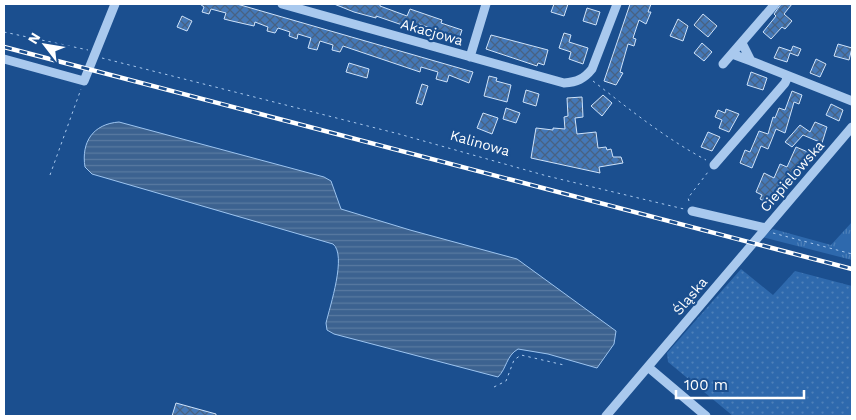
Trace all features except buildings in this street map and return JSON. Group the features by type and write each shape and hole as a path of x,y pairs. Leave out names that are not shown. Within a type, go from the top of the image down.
{"street":[{"path":"4,59 84,81 115,4"},
{"name":"Akacjowa","path":"282,4 550,80 575,82 586,76"},
{"path":"470,57 486,4"},
{"path":"586,76 592,69 617,4"},
{"path":"723,64 775,4"},
{"path":"742,43 751,61"},
{"path":"732,54 852,101"},
{"path":"714,165 785,83 788,76"},
{"name":"Ciepielowska","path":"753,243 852,127"},
{"path":"692,211 766,228"},
{"name":"Śląska","path":"606,416 753,243"},
{"path":"648,367 706,416"}],"path":[{"name":"Kalinowa","path":"4,32 95,54 116,63 399,134 546,176 692,211"},
{"path":"586,76 675,143 714,165 688,198 692,211"},
{"path":"50,175 84,81"},
{"path":"766,228 774,233 852,254"},
{"path":"494,388 506,381 514,360 521,355 564,366"}],"green space":[{"path":"852,222 852,260 762,237 773,229 831,245"},
{"path":"741,269 773,295 795,271 852,286 852,416 733,416 668,362 667,353"}],"shaded area":[{"path":"119,122 324,177 331,181 341,209 517,259 616,331 614,344 597,368 548,354 518,349 511,355 498,377 334,334 327,330 326,323 338,269 337,250 333,244 92,174 85,167 84,158 87,142 102,126"}],"railway":[{"path":"4,47 852,269"}]}
